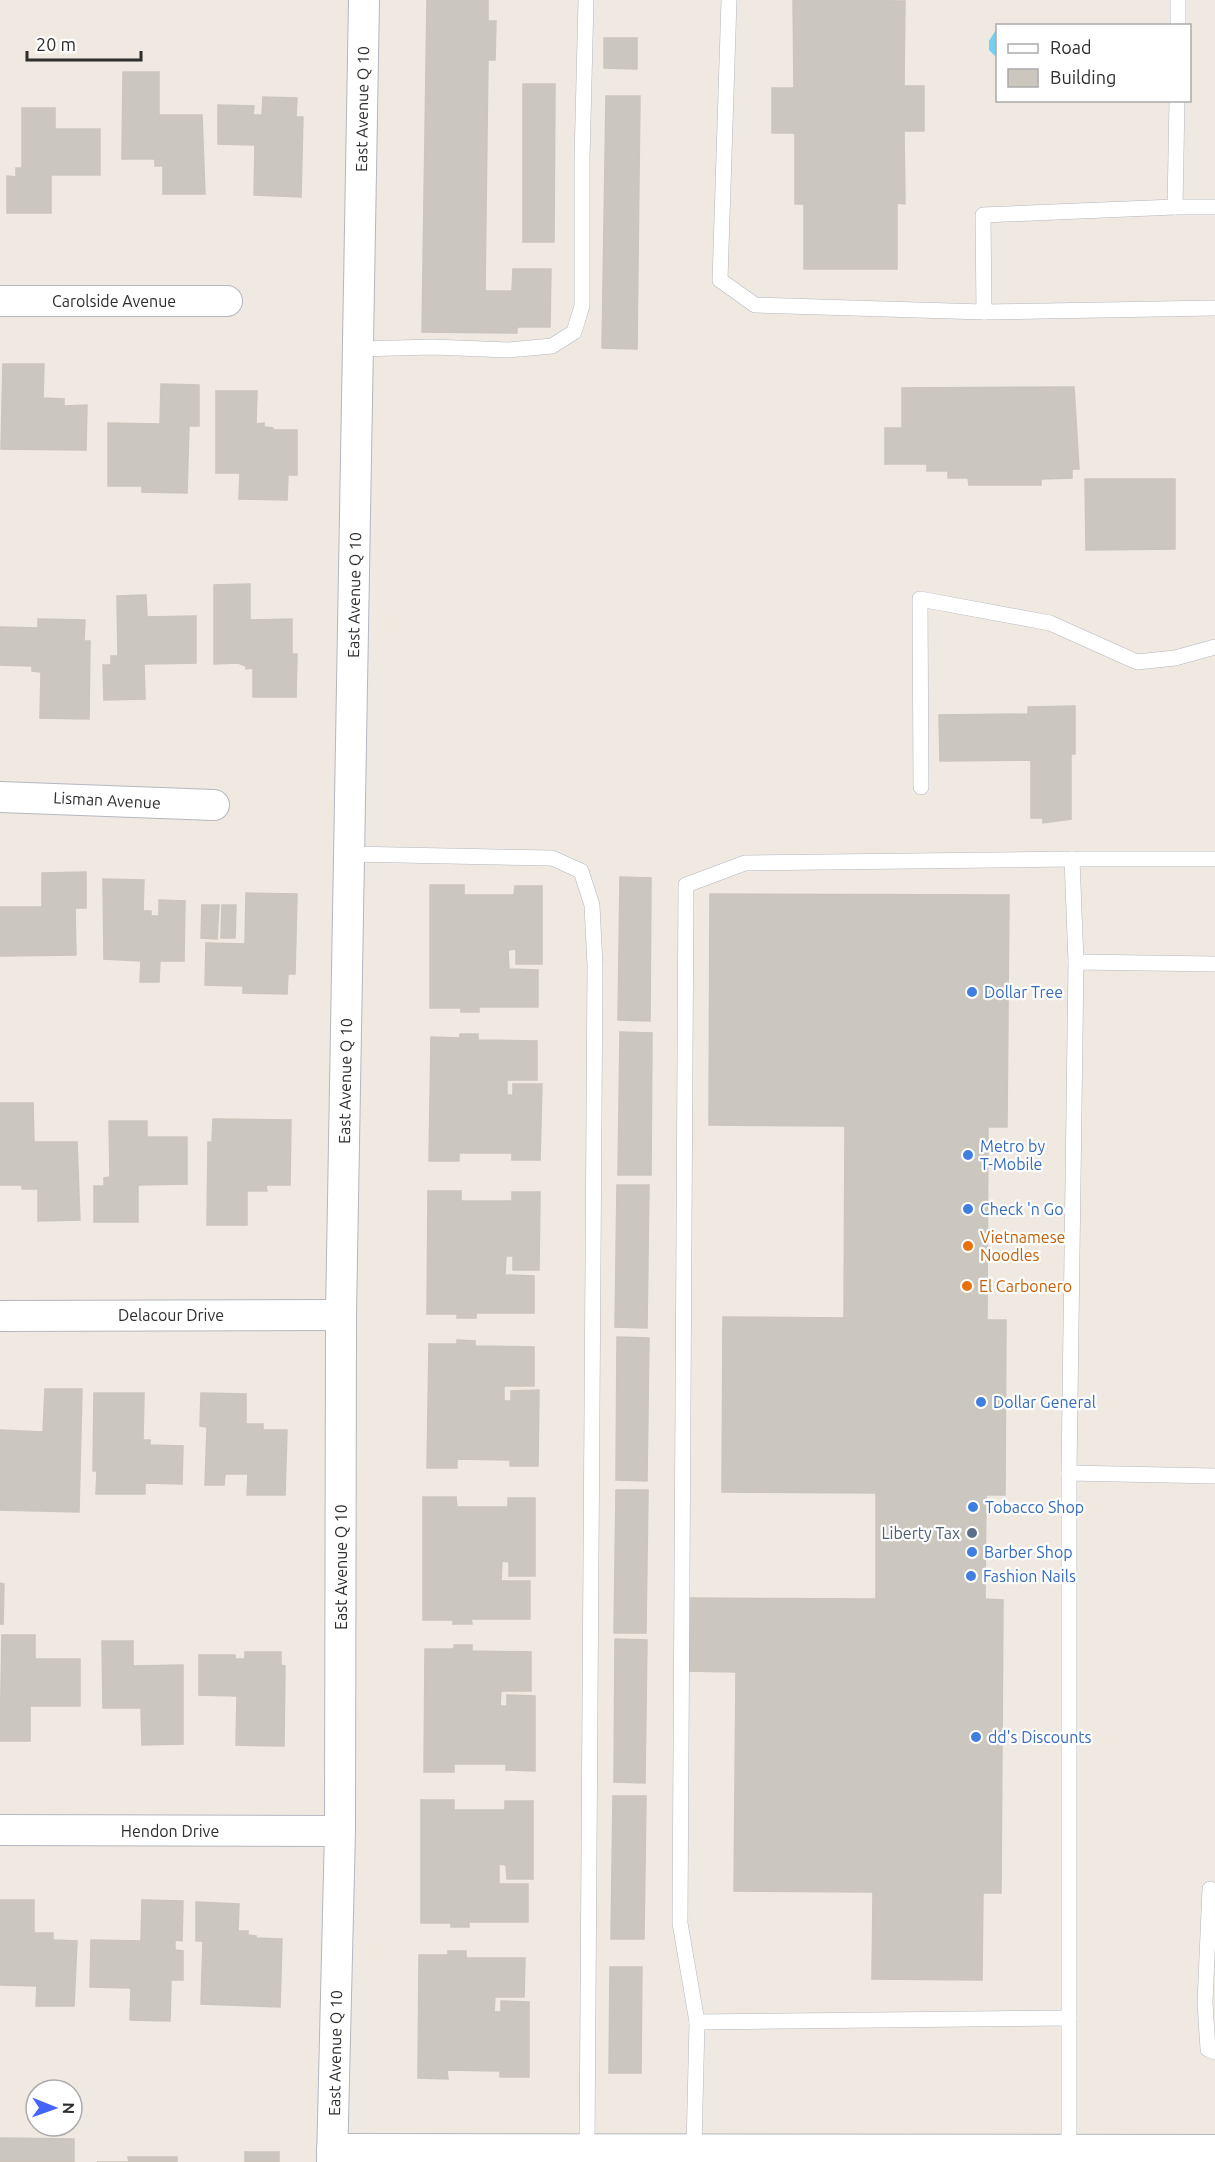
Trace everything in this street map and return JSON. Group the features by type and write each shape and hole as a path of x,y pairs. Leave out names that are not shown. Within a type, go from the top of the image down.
{"street":[{"name":"East Avenue Q 10","path":"332,2155 340,1831 341,1315 364,0"},
{"name":"Carolside Avenue","path":"0,301 227,301"},
{"name":"Lisman Avenue","path":"0,797 214,805"},
{"name":"Delacour Drive","path":"0,1316 341,1315"},
{"name":"Hendon Drive","path":"0,1830 340,1831"},
{"path":"332,2155 587,2148 1215,2150"}],"lane":[{"path":"358,350 433,346 507,350 552,346 574,332 582,306 582,160 586,0"},
{"path":"729,0 720,280 755,305 984,312 1215,308"},
{"path":"1178,0 1178,24"},
{"path":"1175,207 1177,102"},
{"path":"984,312 982,215 1215,207"},
{"path":"921,787 920,599 1050,623 1137,662 1175,658 1215,647"},
{"path":"349,854 552,858 581,871 592,905 595,966 587,2148"},
{"path":"1069,2150 1070,1473 1076,962 1072,859"},
{"path":"694,2149 697,2022 680,1911 686,885 745,863 1215,859"},
{"path":"1076,962 1215,964"},
{"path":"1070,1473 1215,1476"},
{"path":"1210,1889 1205,2003 1208,2049 1215,2052"},
{"path":"697,2022 1069,2018"}],"water":[{"path":"996,30 996,57 989,50 989,41"}],"building":[{"path":"427,0 488,0 488,21 496,21 495,60 488,60 485,291 512,291 513,269 551,269 550,327 517,327 517,333 422,332"},
{"path":"793,1 905,1 904,86 924,86 924,131 904,131 905,204 897,203 897,269 804,269 804,204 795,204 795,133 772,133 772,88 794,88"},
{"path":"604,38 637,38 637,69 604,68"},
{"path":"123,72 159,72 159,115 202,115 205,194 163,194 163,166 155,166 155,159 122,159"},
{"path":"523,84 555,84 554,242 523,242"},
{"path":"606,96 640,96 637,349 602,348"},
{"path":"263,97 297,98 296,117 303,117 301,197 254,195 255,145 218,144 218,105 254,106 253,115 262,115"},
{"path":"22,108 55,108 55,129 100,129 100,175 51,175 51,213 7,213 7,176 16,177 16,168 22,168"},
{"path":"3,364 44,364 43,398 64,399 64,406 87,405 86,450 1,449"},
{"path":"161,384 199,385 199,426 189,426 187,493 142,492 142,486 108,486 108,423 160,424"},
{"path":"1074,387 1079,469 1072,469 1072,478 1041,479 1041,485 969,485 968,478 948,478 948,471 927,471 927,464 885,464 885,428 902,428 902,388"},
{"path":"216,391 257,391 256,424 264,423 264,427 273,428 273,430 297,430 297,475 288,475 287,500 239,499 240,473 216,473"},
{"path":"1085,479 1175,479 1175,549 1086,550"},
{"path":"250,584 250,620 292,619 292,654 297,654 296,697 253,697 253,668 246,669 246,666 238,663 214,664 214,585"},
{"path":"146,595 147,617 196,616 196,663 144,664 145,699 104,700 103,665 111,665 111,656 118,656 117,596"},
{"path":"38,619 85,620 84,641 90,641 89,719 40,718 41,672 32,671 32,666 0,665 0,627 38,628"},
{"path":"1075,706 1075,754 1071,754 1071,819 1043,823 1043,818 1031,818 1031,760 940,761 939,715 1028,714 1028,707"},
{"path":"86,872 86,908 75,908 76,955 0,956 0,907 42,907 42,873"},
{"path":"620,877 651,878 650,1021 618,1020"},
{"path":"103,879 144,880 143,911 151,911 151,916 159,916 159,900 185,901 184,961 160,961 159,982 140,982 141,961 104,959"},
{"path":"430,885 464,885 464,895 514,895 515,886 542,886 542,964 516,964 516,949 508,950 509,969 538,970 538,1007 479,1007 479,1012 461,1012 461,1008 430,1008"},
{"path":"246,893 297,894 295,974 288,974 287,994 243,993 243,986 205,985 206,943 245,944"},
{"path":"710,894 1009,895 1007,1127 988,1127 987,1320 1006,1320 1005,1495 986,1495 985,1599 1003,1600 1001,1893 983,1893 982,1980 872,1979 873,1892 734,1891 736,1672 687,1671 687,1598 876,1599 876,1493 722,1492 723,1317 844,1318 845,1126 709,1125"},
{"path":"202,905 219,905 217,939 201,938"},
{"path":"222,905 236,905 235,938 221,938"},
{"path":"620,1032 652,1033 651,1175 618,1175"},
{"path":"460,1034 478,1034 478,1040 537,1041 537,1080 507,1080 507,1095 513,1095 513,1084 542,1084 540,1160 512,1160 512,1153 459,1153 459,1161 429,1161 431,1037 460,1038"},
{"path":"0,1103 33,1103 34,1142 77,1142 80,1220 38,1221 38,1189 22,1189 22,1185 0,1185"},
{"path":"213,1119 291,1120 290,1185 266,1185 267,1191 247,1191 247,1225 207,1225 208,1142 212,1142"},
{"path":"109,1121 147,1121 147,1137 187,1137 187,1184 138,1185 138,1222 94,1222 94,1186 104,1186 104,1178 110,1177"},
{"path":"617,1185 649,1185 647,1328 615,1327"},
{"path":"428,1191 461,1191 461,1201 512,1201 512,1192 540,1192 539,1270 513,1270 513,1256 506,1256 505,1275 534,1276 534,1313 476,1313 476,1318 457,1318 457,1314 427,1314"},
{"path":"617,1337 649,1338 647,1481 616,1480"},
{"path":"457,1340 475,1341 475,1346 534,1347 534,1386 504,1386 504,1401 511,1401 511,1391 539,1390 538,1466 510,1466 510,1460 457,1459 457,1468 427,1468 429,1344 457,1344"},
{"path":"45,1389 82,1389 79,1512 0,1510 0,1430 43,1432"},
{"path":"94,1393 144,1393 143,1440 150,1440 150,1445 183,1446 182,1484 145,1483 145,1494 96,1494 97,1471 93,1471"},
{"path":"201,1393 246,1394 246,1424 263,1424 263,1430 287,1430 285,1495 247,1495 248,1474 225,1474 224,1485 205,1485 207,1427 200,1426"},
{"path":"616,1490 648,1490 646,1633 614,1633"},
{"path":"423,1497 456,1497 457,1507 508,1507 508,1498 535,1498 535,1576 509,1576 509,1562 502,1561 501,1581 530,1581 530,1619 471,1619 472,1624 453,1624 453,1620 423,1620"},
{"path":"0,1583 4,1584 3,1624 0,1624"},
{"path":"2,1635 35,1635 35,1659 80,1659 80,1706 30,1706 30,1741 0,1741"},
{"path":"615,1639 647,1640 645,1783 614,1782"},
{"path":"102,1641 133,1641 133,1666 183,1665 183,1744 142,1745 141,1708 103,1708"},
{"path":"454,1645 472,1645 472,1651 531,1652 531,1691 501,1691 500,1706 507,1706 507,1695 535,1696 535,1771 506,1770 506,1764 454,1764 454,1772 424,1772 425,1649 454,1649"},
{"path":"245,1652 281,1652 281,1665 285,1666 284,1746 236,1745 237,1696 199,1695 199,1655 235,1655 235,1659 245,1659"},
{"path":"613,1796 646,1796 644,1939 611,1939"},
{"path":"421,1800 454,1800 454,1810 505,1810 505,1801 533,1801 533,1879 507,1879 506,1865 499,1864 499,1884 528,1884 528,1922 469,1922 469,1927 451,1927 451,1923 421,1923"},
{"path":"0,1900 34,1900 34,1933 53,1933 53,1940 77,1941 74,2006 36,2006 37,1986 0,1985"},
{"path":"142,1900 183,1901 182,1941 175,1940 175,1950 183,1951 183,1980 171,1980 170,2021 130,2020 131,1988 90,1987 91,1940 141,1941"},
{"path":"196,1902 239,1904 238,1931 248,1931 248,1935 256,1936 256,1938 282,1939 280,2007 201,2004 203,1941 196,1941"},
{"path":"448,1951 466,1951 466,1958 525,1958 524,1997 495,1997 494,2012 501,2012 501,2001 529,2002 529,2077 500,2077 500,2071 447,2070 448,2079 418,2078 419,1955 448,1955"},
{"path":"610,1967 642,1967 641,2073 609,2073"},
{"path":"0,2138 74,2139 74,2162 0,2162"},
{"path":"245,2152 279,2152 279,2162 245,2162"},
{"path":"128,2157 177,2157 177,2162 129,2162"}],"place":[{"name":"Dollar Tree","path":"972,992"},
{"name":"Metro by T-Mobile","path":"968,1155"},
{"name":"Check 'n Go","path":"968,1209"},
{"name":"Vietnamese Noodles","path":"968,1246"},
{"name":"El Carbonero","path":"967,1286"},
{"name":"Dollar General","path":"981,1402"},
{"name":"Tobacco Shop","path":"973,1507"},
{"name":"Liberty Tax","path":"972,1533"},
{"name":"Barber Shop","path":"972,1552"},
{"name":"Fashion Nails","path":"971,1576"},
{"name":"dd's Discounts","path":"976,1737"}]}
